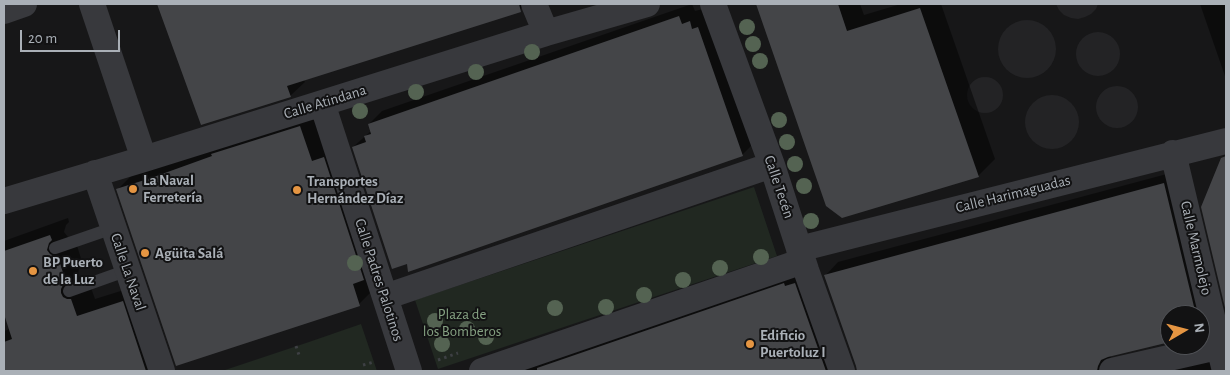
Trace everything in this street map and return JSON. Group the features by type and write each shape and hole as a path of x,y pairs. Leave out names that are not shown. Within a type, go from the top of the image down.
{"street":[{"path":"4,11 24,4"},
{"path":"92,4 144,159"},
{"path":"534,4 546,33"},
{"name":"Calle Atindana","path":"4,201 546,33 647,4"},
{"name":"Calle Tecén","path":"713,4 772,165 842,371"},
{"name":"Calle Padres Palotinos","path":"322,103 409,371"},
{"name":"Calle Harimaguadas","path":"482,371 802,255 1226,140"},
{"name":"Calle Marmolejo","path":"1173,153 1223,345 1225,371"},
{"path":"385,296 772,165"},
{"name":"Calle La Naval","path":"95,174 162,371"},
{"path":"1112,371 1223,345"}],"lane":[{"path":"55,248 113,228"},
{"path":"69,291 128,270"}],"path":[{"path":"296,346 300,356"},
{"path":"435,361 460,352"},
{"path":"363,365 374,362"}],"shaded area":[{"path":"1056,4 1098,4 1091,14 1078,19 1064,15"},
{"path":"1027,20 1038,22 1051,33 1056,49 1054,60 1043,73 1027,78 1016,76 1003,65 998,49 1000,38 1011,25"},
{"path":"1098,32 1110,36 1116,42 1120,54 1116,66 1110,72 1098,76 1086,72 1080,66 1076,54 1080,42 1086,36"},
{"path":"985,77 992,78 998,82 1002,88 1002,102 998,108 992,112 985,113 978,112 972,108 968,102 967,95 968,88 972,82 978,78"},
{"path":"1117,86 1132,92 1138,107 1132,122 1117,128 1102,122 1096,107 1102,92"},
{"path":"1052,95 1062,97 1071,103 1077,112 1079,122 1077,132 1071,141 1062,147 1052,149 1042,147 1033,141 1027,132 1025,122 1027,112 1033,103 1042,97"}],"green space":[{"name":"Plaza de los Bomberos","path":"754,187 777,256 438,369 415,300"},
{"path":"361,324 377,371 222,371 309,342"}],"building":[{"path":"157,4 519,4 521,12 287,86 291,97 201,125"},
{"path":"756,4 838,4 847,31 920,8 979,177 842,218 826,206"},
{"path":"679,16 682,24 690,21 692,29 698,27 743,156 408,272 407,264 392,269 352,147 366,142 364,136 371,134 368,124"},
{"path":"300,126 312,161 324,157 364,280 353,284 360,306 176,366 116,189 212,156 211,154"},
{"path":"1226,156 1226,312 1201,207 1221,158"},
{"path":"1164,183 1194,305 1160,305 1160,344 1108,357 1101,360 1097,371 857,371 824,275"},
{"path":"50,235 52,240 47,250 50,254 58,256 66,283 61,289 63,297 71,299 77,316 123,301 146,371 4,371 4,342 12,339 4,314 4,251"},
{"path":"784,283 785,286 795,283 826,371 537,371 537,368"}],"place":[{"name":"La Naval Ferretería","path":"133,189"},
{"name":"Transportes Hernández Díaz","path":"297,190"},
{"name":"Agüita Salá","path":"145,253"},
{"name":"BP Puerto de la Luz","path":"33,271"},
{"name":"Edificio Puertoluz I","path":"750,344"}]}
